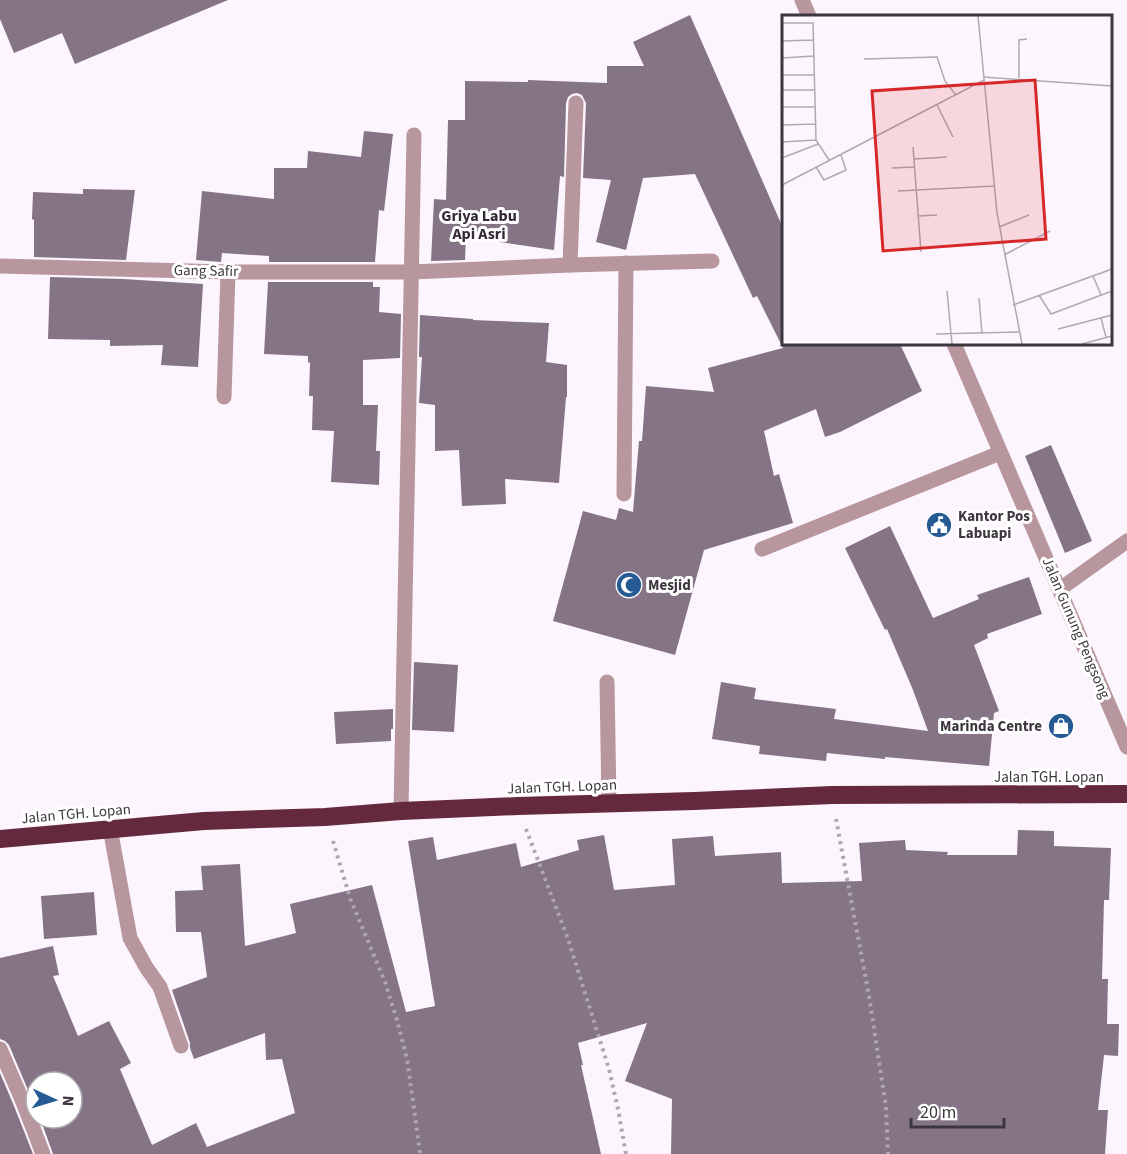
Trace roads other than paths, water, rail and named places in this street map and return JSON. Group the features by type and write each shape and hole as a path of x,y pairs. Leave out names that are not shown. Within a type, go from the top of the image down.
{"highway":[{"name":"Jalan TGH. Lopan","path":"0,839 204,821 518,806 832,795 1127,794"}],"street":[{"path":"802,0 808,15"},
{"path":"570,265 576,103"},
{"path":"401,811 414,135"},
{"name":"Gang Safir","path":"0,266 228,272 412,272 712,261"},
{"path":"624,494 626,263"},
{"path":"224,397 228,272"},
{"name":"Jalan Gunung Pengsong","path":"954,345 1127,747"},
{"path":"762,549 1000,453"},
{"path":"1060,589 1127,541"},
{"path":"607,682 609,803"},
{"path":"110,828 130,938 160,987 181,1046"},
{"path":"0,1049 43,1154"}],"place":[{"name":"Kantor Pos Labuapi","path":"939,525"},
{"name":"Mesjid","path":"629,585"},
{"name":"Marinda Centre","path":"1061,726"}],"district":[{"name":"Griya Labu Api Asri","path":"479,225"}]}
